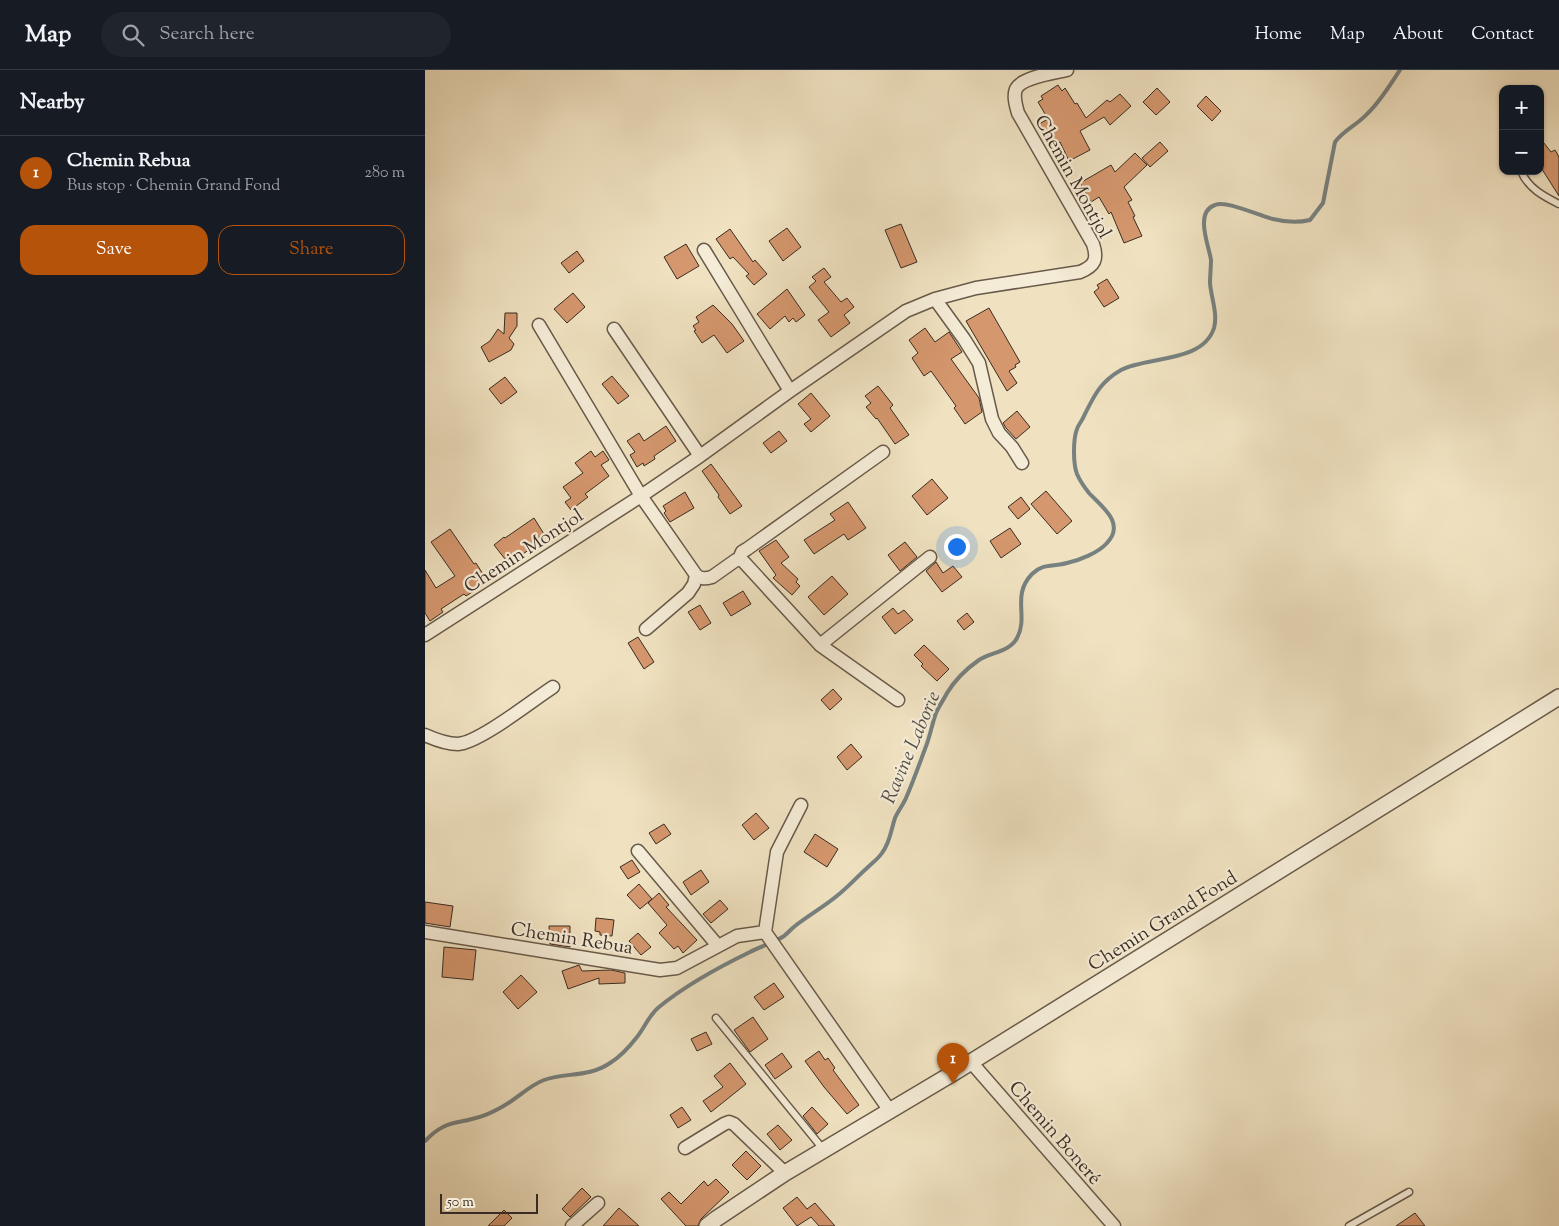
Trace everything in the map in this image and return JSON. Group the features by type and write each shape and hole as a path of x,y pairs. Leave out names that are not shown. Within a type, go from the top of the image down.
{"street":[{"name":"Chemin Montjol","path":"425,635 641,496 906,311 935,299 976,288 1080,272 1091,267 1095,260 1096,252 1093,244 1018,113 1015,103 1016,89 1020,84 1027,80 1067,70"},
{"path":"704,250 790,392"},
{"path":"935,299 979,363 992,419 999,434 1012,447 1022,464"},
{"path":"539,326 641,496 696,575 704,579 712,577 739,559 742,552 747,548 883,452"},
{"path":"614,329 700,456"},
{"path":"819,645 930,557"},
{"path":"739,559 747,564 819,645 898,700"},
{"path":"646,629 688,593 694,584 696,575"},
{"path":"425,735 439,742 459,744 477,738 553,687"},
{"name":"Chemin Grand Fond","path":"707,1226 731,1208 823,1149 971,1062 1559,697"},
{"path":"801,805 777,852 767,935 890,1111"},
{"path":"638,851 718,946"},
{"name":"Chemin Rebua","path":"425,932 659,970 677,968 737,936 767,935"},
{"name":"Chemin Boneré","path":"971,1062 1114,1226"},
{"path":"685,1148 729,1122 734,1124 785,1173"},
{"path":"572,1226 598,1203"}],"lane":[{"path":"1523,175 1526,182 1546,198 1559,204"},
{"path":"716,1018 823,1149"},
{"path":"1349,1226 1409,1192"}],"building":[{"path":"1058,85 1062,91 1065,88 1086,118 1107,100 1110,102 1120,94 1131,106 1110,125 1104,117 1080,131 1090,150 1069,161 1060,142 1052,147 1039,124 1048,119 1038,102 1043,99 1041,96"},
{"path":"1157,88 1170,102 1156,115 1143,102"},
{"path":"1206,96 1221,111 1212,121 1197,106"},
{"path":"1160,142 1168,151 1150,167 1142,158"},
{"path":"1544,143 1551,152 1555,150 1559,157 1559,196 1544,172"},
{"path":"1135,153 1147,165 1124,187 1132,200 1128,202 1142,236 1124,243 1111,212 1109,214 1099,197 1091,202 1080,183 1111,165 1115,172"},
{"path":"901,224 917,262 901,268 885,230"},
{"path":"787,228 801,247 783,261 769,241"},
{"path":"730,229 753,262 755,260 767,274 754,285 746,276 749,274 733,257 730,259 716,239"},
{"path":"686,244 699,266 677,279 664,257"},
{"path":"577,251 584,261 569,273 561,263"},
{"path":"824,268 831,277 824,282 841,302 847,298 854,307 844,315 850,323 831,337 818,320 829,312 809,287 816,281 812,277"},
{"path":"1107,279 1119,298 1104,307 1094,292 1099,288 1097,285"},
{"path":"787,289 805,315 796,322 793,318 789,322 785,316 770,329 757,314"},
{"path":"573,293 585,307 567,323 554,309"},
{"path":"713,305 732,324 744,341 727,353 714,335 702,343 694,331 696,330 693,326 699,322 696,317"},
{"path":"989,308 1020,362 1009,371 1017,383 1007,391 966,321"},
{"path":"505,313 517,313 517,326 509,338 514,344 511,350 489,362 481,347 490,341 498,329 504,334"},
{"path":"925,328 935,342 949,332 962,352 951,359 979,398 982,412 965,424 954,408 956,406 931,371 924,376 912,358 918,353 909,340"},
{"path":"612,376 629,396 618,404 602,384"},
{"path":"505,377 517,392 501,404 489,389"},
{"path":"878,386 893,405 890,408 909,435 895,444 877,418 866,407 871,403 865,396"},
{"path":"811,393 830,416 811,432 804,424 811,419 798,404"},
{"path":"1017,411 1030,427 1016,439 1003,423"},
{"path":"666,426 676,441 654,456 655,459 644,466 643,463 637,467 630,455 635,452 627,441 639,433 644,441"},
{"path":"779,431 787,441 771,453 763,443"},
{"path":"591,451 595,457 603,451 609,460 601,465 609,476 585,494 588,497 571,510 565,502 571,498 563,487 583,473 575,463"},
{"path":"711,464 742,506 730,514 702,471"},
{"path":"932,479 948,498 927,515 912,496"},
{"path":"1046,491 1072,521 1057,534 1031,504"},
{"path":"685,492 694,508 670,522 664,513 666,511 663,506"},
{"path":"1021,497 1030,509 1018,519 1008,507"},
{"path":"848,502 866,528 848,540 844,534 814,554 804,540 835,520 830,514"},
{"path":"534,518 544,534 535,540 537,544 509,564 494,545"},
{"path":"1010,528 1021,544 1001,558 990,541"},
{"path":"450,529 488,582 466,596 464,594 441,609 443,612 430,621 425,613 425,570 436,588 455,576 431,542"},
{"path":"776,540 789,557 781,563 798,579 796,582 800,586 792,595 773,578 776,575 759,551"},
{"path":"905,542 917,557 900,571 888,555"},
{"path":"936,562 943,573 953,566 962,577 942,592 926,571"},
{"path":"832,576 848,594 824,615 808,597"},
{"path":"743,591 751,604 731,616 723,603"},
{"path":"700,605 711,623 700,630 688,612"},
{"path":"893,608 898,614 904,610 913,620 895,634 882,617"},
{"path":"967,613 974,622 964,630 957,621"},
{"path":"638,637 654,662 644,669 628,643"},
{"path":"924,645 949,669 937,681 921,666 923,664 914,655"},
{"path":"833,689 842,699 830,710 821,700"},
{"path":"851,744 862,757 847,770 837,757"},
{"path":"756,813 769,828 754,840 742,825"},
{"path":"664,824 671,834 656,844 649,833"},
{"path":"815,834 838,849 827,867 804,852"},
{"path":"632,860 640,872 628,879 620,867"},
{"path":"701,870 709,882 691,895 683,882"},
{"path":"639,884 652,899 640,909 627,895"},
{"path":"659,893 669,905 666,907 697,940 683,953 678,946 674,949 659,933 667,925 648,903"},
{"path":"720,900 728,909 711,923 703,914"},
{"path":"425,902 453,906 450,927 425,923"},
{"path":"596,918 614,920 612,936 600,935 600,932 595,931"},
{"path":"549,926 570,926 570,947 550,944"},
{"path":"638,933 651,947 641,955 629,941"},
{"path":"444,947 476,950 473,980 442,977"},
{"path":"579,965 582,971 611,970 625,973 625,983 599,984 599,978 568,989 562,971"},
{"path":"521,975 537,992 518,1009 503,992"},
{"path":"774,983 784,997 764,1010 754,997"},
{"path":"753,1017 768,1039 750,1052 734,1030"},
{"path":"706,1032 712,1044 697,1051 691,1039"},
{"path":"819,1051 825,1060 828,1058 835,1068 833,1070 859,1105 847,1114 805,1061"},
{"path":"782,1053 792,1067 775,1079 765,1065"},
{"path":"730,1063 746,1084 711,1112 703,1101 723,1087 714,1076"},
{"path":"682,1107 691,1120 678,1128 670,1115"},
{"path":"812,1107 828,1124 817,1134 803,1116"},
{"path":"778,1125 792,1140 780,1150 767,1134"},
{"path":"746,1151 761,1166 747,1180 732,1165"},
{"path":"716,1179 729,1192 701,1219 698,1226 686,1226 661,1199 669,1192 681,1204 704,1181 708,1186"},
{"path":"582,1188 591,1197 570,1217 562,1209"},
{"path":"797,1197 807,1209 815,1203 835,1226 819,1226 811,1217 797,1226 783,1208"},
{"path":"619,1208 639,1226 603,1226"},
{"path":"504,1210 512,1218 504,1226 488,1226"},
{"path":"1415,1213 1425,1226 1396,1226"}],"waterway":[{"name":"Ravine Laborie","path":"425,1141 446,1125 486,1115 497,1110 544,1080 593,1071 610,1063 628,1048 652,1014 669,999 715,970 784,936 838,895 879,857 887,845 895,818 914,780 936,713 947,693 957,679 974,663 1010,646 1017,638 1021,622 1022,590 1026,582 1040,568 1072,562 1094,553 1103,547 1112,536 1114,529 1110,515 1089,493 1077,474 1074,445 1078,426 1103,385 1121,370 1145,362 1187,353 1208,339 1214,328 1215,317 1210,283 1211,260 1204,230 1205,215 1209,209 1220,204 1235,206 1278,220 1296,222 1310,220 1323,203 1335,142 1372,109 1400,70"}],"place":[{"name":"Chemin Rebua","path":"953,1084"}]}
